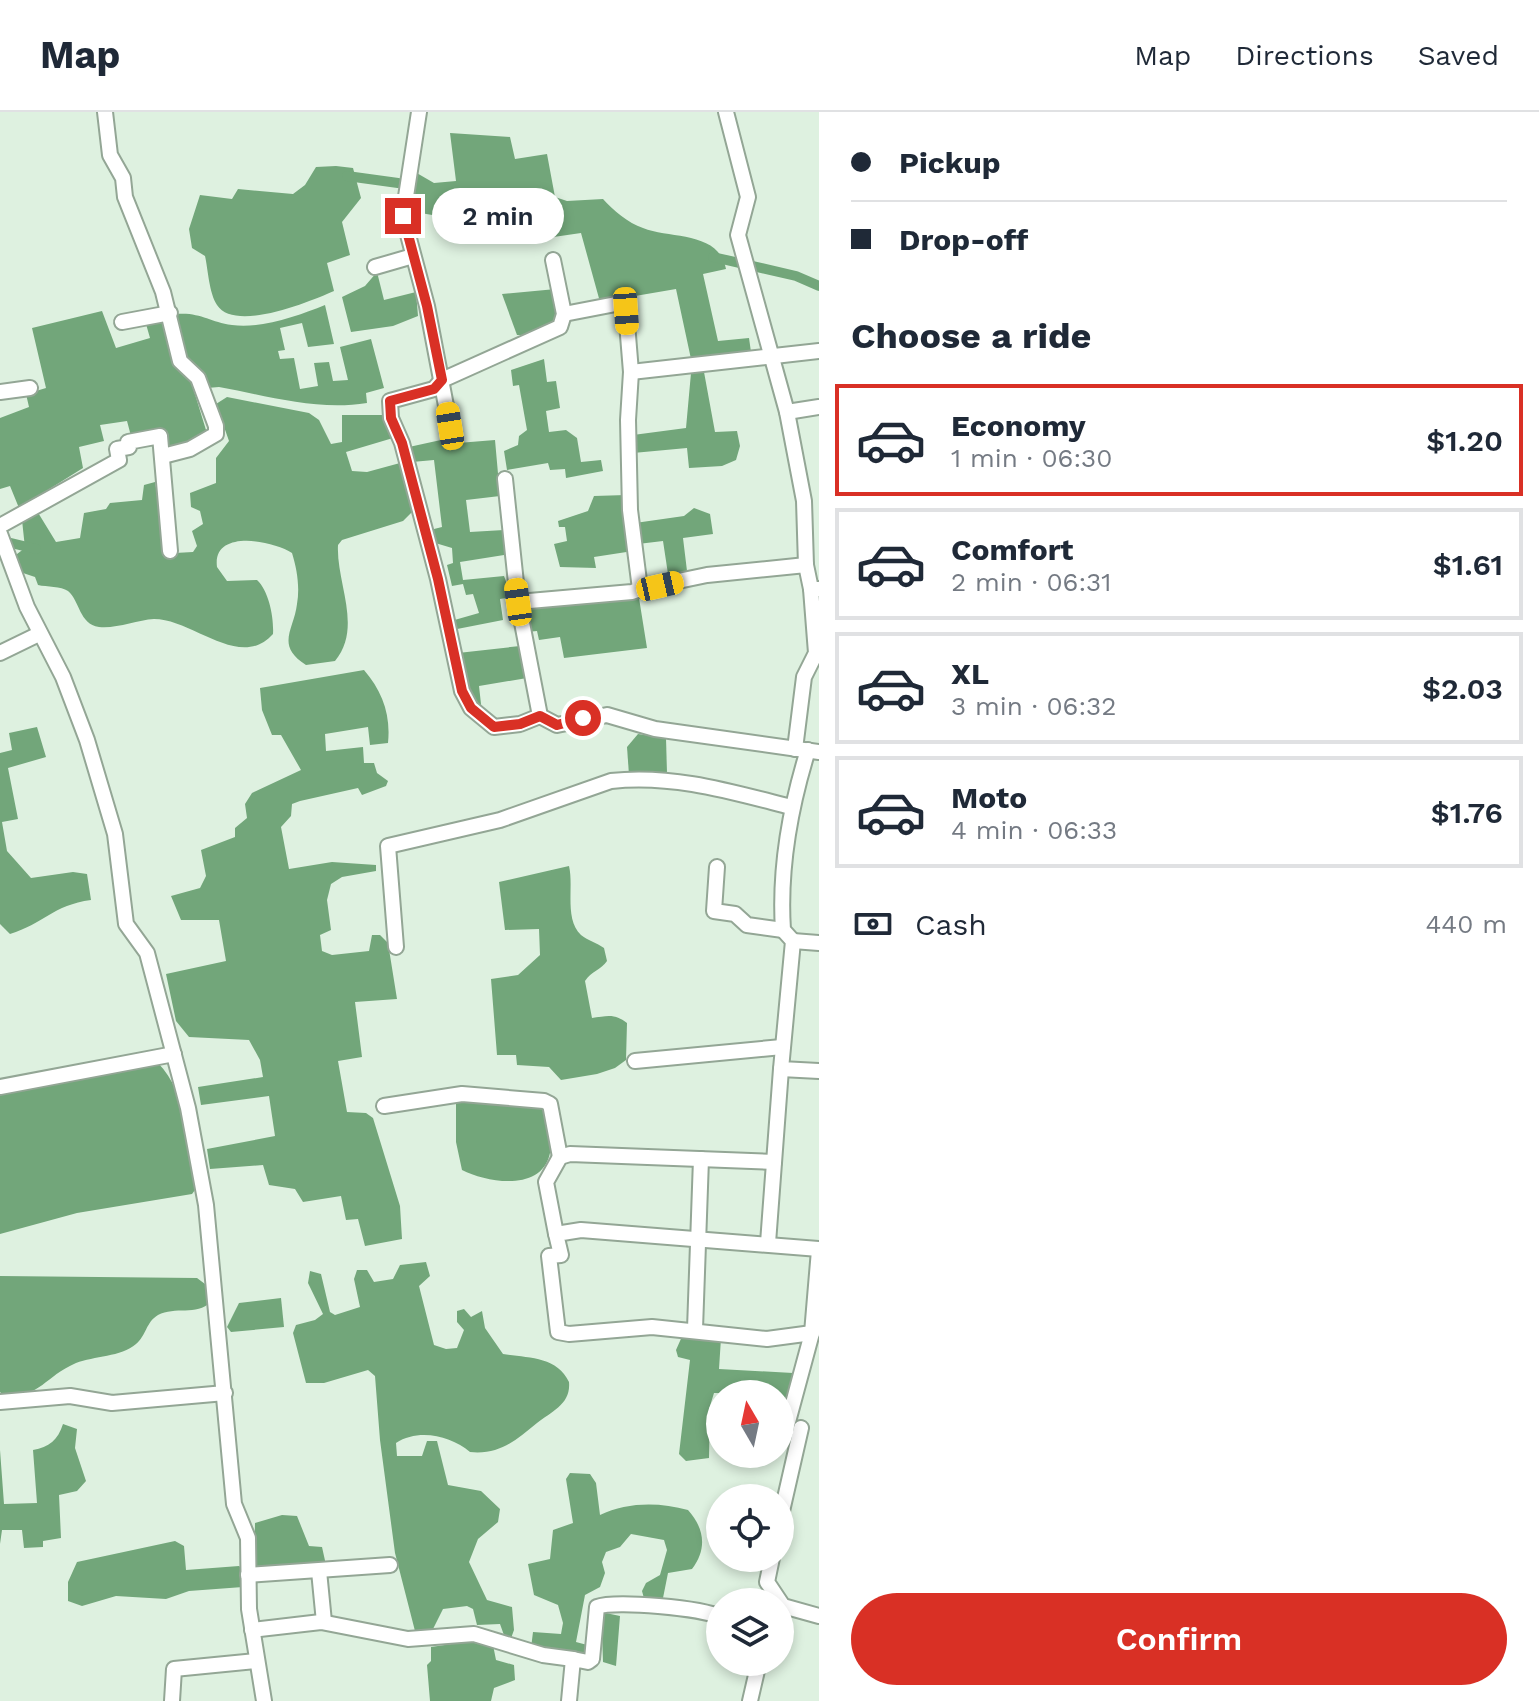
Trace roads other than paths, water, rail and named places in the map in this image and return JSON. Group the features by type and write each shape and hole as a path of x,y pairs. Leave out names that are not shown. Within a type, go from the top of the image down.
{"street":[{"path":"105,112 110,155 123,178 125,197 170,313 180,361 198,378 216,434 190,449 163,456"},
{"path":"419,112 403,216 427,306 451,432"},
{"path":"726,112 748,197 738,235 787,412 813,532 806,565 815,589 816,653 814,674 804,677 800,698 808,751 791,807 781,1069 768,1243"},
{"path":"375,267 413,256"},
{"path":"553,260 564,314 560,327 442,380 434,389 390,401 389,408 402,443 438,579 455,668 471,708 494,727 520,724 540,716 557,725 607,715 655,729 808,751"},
{"path":"564,314 621,303 626,311 631,372 628,420 630,510 640,589"},
{"path":"122,322 170,313"},
{"path":"631,372 819,351"},
{"path":"0,392 30,388"},
{"path":"787,412 819,407"},
{"path":"0,526 119,460 117,449 129,447 128,442 160,436 170,551"},
{"path":"505,479 518,602 540,716"},
{"path":"0,534 4,559 63,677 95,764 115,834 126,924 147,953 201,1168 234,1504 248,1538 252,1630 264,1701"},
{"path":"518,602 632,592 719,574 806,565"},
{"path":"0,653 39,634"},
{"path":"396,947 388,846 490,823 611,781 630,779 681,781 791,807"},
{"path":"717,867 714,911 735,914 747,925 819,943"},
{"path":"635,1061 782,1047"},
{"path":"0,1087 174,1054"},
{"path":"781,1069 819,1071"},
{"path":"384,1106 462,1094 550,1104 560,1157 546,1182 561,1255 549,1256 558,1332 569,1334 652,1327 695,1329 767,1339 812,1333"},
{"path":"560,1157 774,1162"},
{"path":"695,1329 701,1159"},
{"path":"556,1234 606,1230 768,1243 819,1257 813,1355 794,1408"},
{"path":"0,1402 70,1396 112,1403 225,1393"},
{"path":"788,1484 801,1428"},
{"path":"248,1575 390,1565"},
{"path":"319,1571 324,1622"},
{"path":"252,1630 324,1622 408,1639 474,1634 543,1655 589,1662 592,1659 593,1615 601,1605 706,1614"},
{"path":"794,1611 819,1616"},
{"path":"569,1701 573,1659"},
{"path":"172,1701 174,1669 256,1661"},
{"path":"750,1701 756,1676"}],"waterway":[{"path":"347,176 398,183"},
{"path":"713,257 796,276 819,286"},
{"path":"2,548 11,543 36,549"}]}
